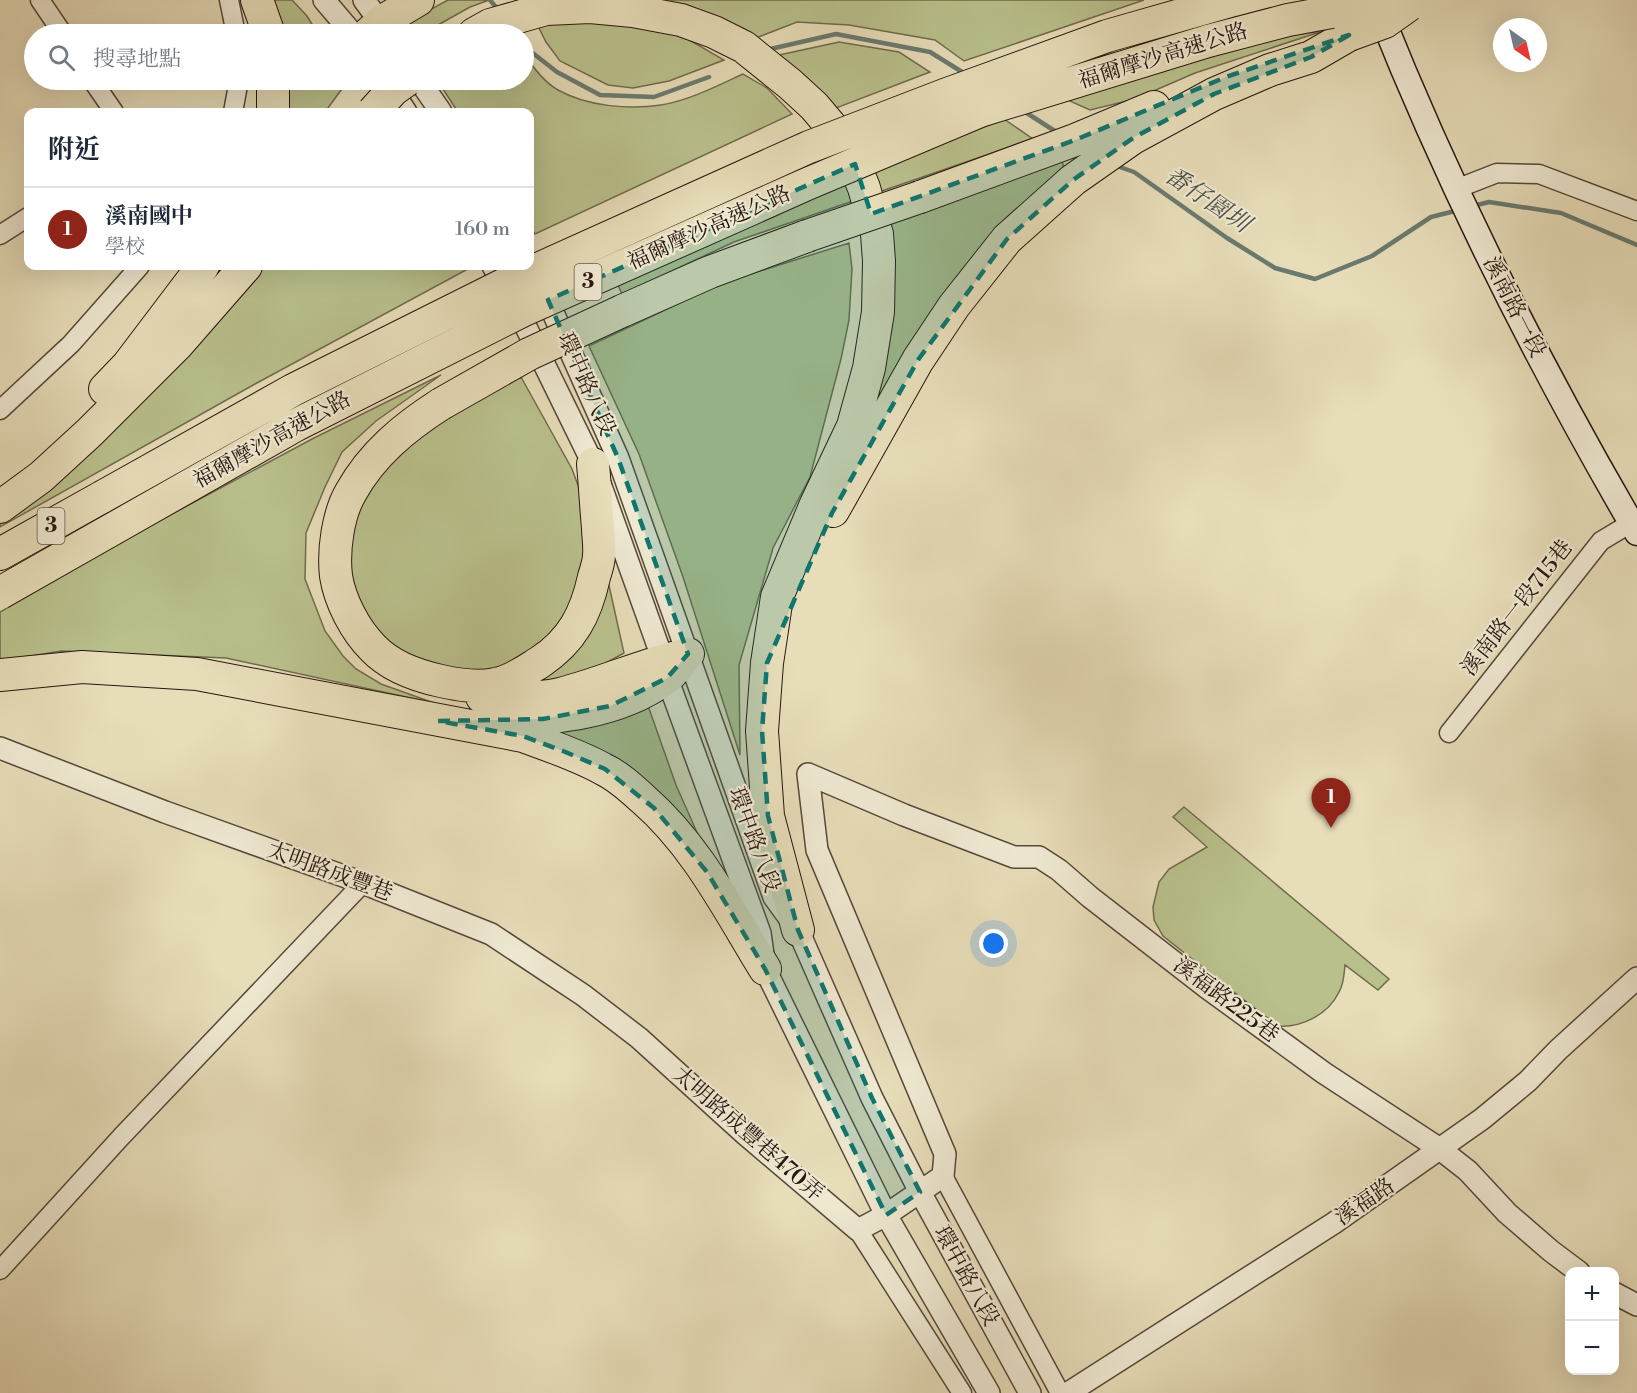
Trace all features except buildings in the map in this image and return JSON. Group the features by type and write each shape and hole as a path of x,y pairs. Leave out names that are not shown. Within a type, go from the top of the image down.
{"highway":[{"path":"257,0 265,24"},
{"path":"376,23 418,0"},
{"name":"福爾摩沙高速公路","path":"0,554 292,390 507,283 788,156 946,94 1107,36 1233,0"},
{"name":"福爾摩沙高速公路","path":"0,593 306,420 522,311 807,184 992,108 1208,41 1288,20 1396,0"},
{"path":"673,664 558,695 497,698 446,694 410,682 394,664 374,649 357,627 345,604 336,576 338,537 344,508 350,493 376,456 398,435 441,404 529,354 710,272 1069,142 1226,77 1385,22 1415,0"},
{"path":"494,24 546,9 590,7 633,11 681,20 714,32 744,47 790,84 821,114 847,145 864,188 877,234 879,261 878,312 869,368 853,426 816,504 777,597 767,663 762,731 768,816 798,930"},
{"path":"767,663 832,513 918,360 954,306 1007,239 1073,180 1133,138 1214,94 1270,70 1311,57 1349,35"},
{"path":"273,90 273,108"},
{"path":"377,108 393,90"},
{"path":"0,490 34,462 128,365 200,270"},
{"path":"0,507 41,477 90,432 177,345 243,270"},
{"path":"394,664 426,678 465,686 497,684 523,672 552,654 567,641 584,612 599,555 593,464"},
{"path":"438,721 543,719 610,706 636,695 673,664"},
{"path":"0,675 82,667 198,674 523,736 604,769 654,808 682,837 707,872 765,969"}],"main road":[{"name":"溪南路一段","path":"1375,0 1404,74 1472,222 1584,444 1634,528"}],"street":[{"path":"40,0 56,24"},
{"path":"229,0 234,24"},
{"path":"324,0 344,24"},
{"path":"99,90 111,108"},
{"path":"234,108 237,90"},
{"path":"391,90 403,108"},
{"path":"426,90 438,108"},
{"path":"1458,193 1497,172 1539,174 1637,211"},
{"path":"0,235 24,220"},
{"path":"0,410 71,344 136,270"},
{"name":"環中路八段","path":"495,270 523,321 593,464 673,664 774,897 798,930 872,1098 920,1192 1030,1393"},
{"name":"環中路八段","path":"533,270 618,458 673,664 760,933 765,969 886,1215 989,1393"},
{"name":"溪南路一段715巷","path":"1449,733 1601,541 1634,528"},
{"name":"太明路成豐巷","path":"0,748 165,812 363,883 491,934 583,995 639,1038"},
{"name":"溪福路225巷","path":"944,1176 945,1154 817,850 808,774 904,815 1014,857 1039,857 1059,870 1090,897 1224,1000 1324,1073 1440,1149 1468,1171 1516,1221 1572,1267"},
{"path":"0,1270 121,1137 363,883"},
{"name":"溪福路","path":"1068,1393 1334,1223 1482,1119 1528,1081 1558,1050 1637,978"},
{"name":"太明路成豐巷470弄","path":"639,1038 858,1230"},
{"path":"944,1176 886,1215 858,1230 962,1393"},
{"name":"環中路八段","path":"944,1176 1060,1393"},
{"path":"1619,1296 1637,1305"}],"highlighted area":[{"path":"1349,35 1311,57 1214,94 1133,138 1073,180 1007,239 918,360 832,513 767,663 762,731 768,816 798,930 872,1098 920,1192 886,1215 765,969 707,872 654,808 605,769 563,751 523,736 438,721 543,719 610,706 667,678 688,654 618,458 548,300 855,164 871,214 1075,140 1226,77"}],"green space":[{"path":"272,0 292,0 312,24 281,24"},
{"path":"448,0 489,0 470,7 440,24 404,24"},
{"path":"629,0 1144,0 964,61 935,40 849,25 797,22 756,38"},
{"path":"590,19 655,29 686,38 724,60 669,81 633,88 608,85 560,61 538,26"},
{"path":"1323,31 1195,73 1135,99 1090,110 1063,98 1270,38"},
{"path":"839,42 899,52 930,72 831,110 770,57"},
{"path":"534,67 548,83 558,90 581,100 622,107 672,103 743,74 767,88 792,114 535,234 534,108 455,108 444,90 534,90"},
{"path":"286,90 341,90 328,108 285,108"},
{"path":"1004,119 1033,139 734,242 622,294 616,281 843,183"},
{"path":"1061,158 1065,171 865,420 886,221"},
{"path":"849,243 852,269 849,320 841,359 810,477 773,548 739,665 740,755 683,577 639,454 589,346 722,283"},
{"path":"257,270 466,270 255,384 0,527 0,516"},
{"path":"441,375 376,421 342,452 306,533 305,579 325,631 343,656 356,669 381,684 434,703 226,658 61,651 0,661 0,612 144,529 312,439"},
{"path":"521,377 572,469 589,515 592,547 570,620 509,674 440,670 381,642 350,585 349,545 356,508 370,483 437,419"},
{"path":"606,572 624,653 593,670 531,686"},
{"path":"646,700 676,785 707,855 547,730"},
{"path":"1184,807 1389,979 1378,990 1345,965 1341,989 1328,1007 1304,1022 1277,1026 1163,936 1154,920 1153,907 1159,882 1169,869 1207,847 1173,817"}],"waterway":[{"name":"番仔園圳","path":"490,0 500,12"},
{"name":"番仔園圳","path":"766,50 836,34 930,52 967,75"},
{"name":"番仔園圳","path":"534,54 557,72 600,95 654,97 709,77"},
{"name":"番仔園圳","path":"1022,110 1058,133"},
{"name":"番仔園圳","path":"1114,165 1134,172 1227,238 1275,268 1315,279 1372,256 1431,217 1459,210"},
{"name":"番仔園圳","path":"1473,206 1489,202 1561,213 1637,245"}],"place":[{"name":"溪南國中","path":"1331,828"}]}
